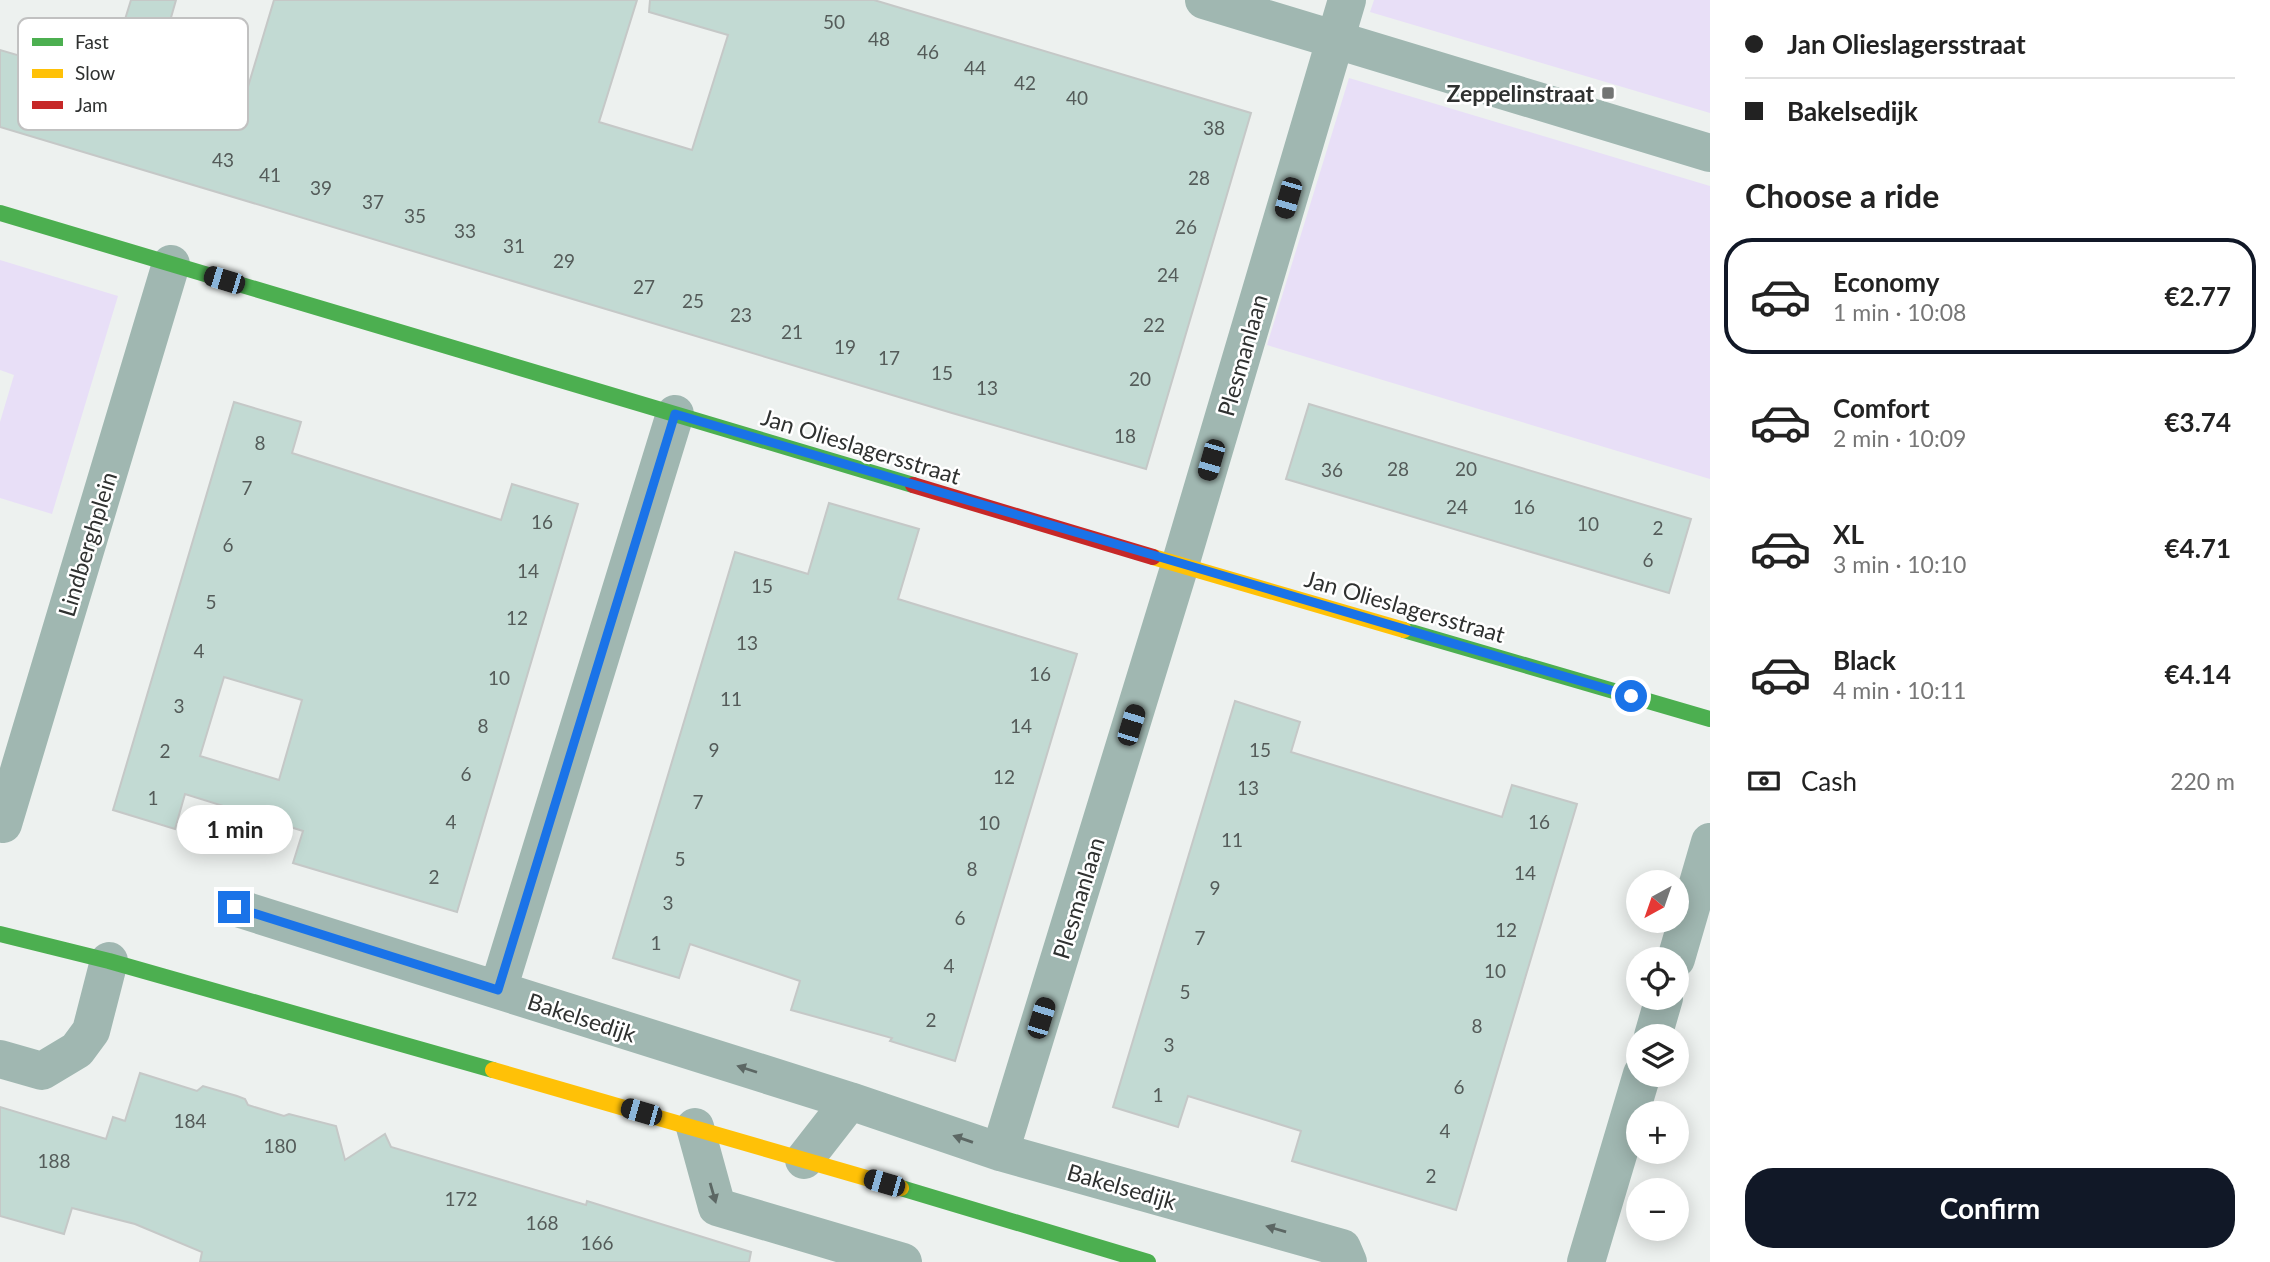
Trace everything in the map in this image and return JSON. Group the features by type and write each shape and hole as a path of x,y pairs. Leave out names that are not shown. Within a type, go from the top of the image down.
{"street":[{"path":"1204,0 1710,153"},
{"name":"Plesmanlaan","path":"1000,1152 1180,565 1347,0"},
{"name":"Jan Olieslagersstraat","path":"0,213 1180,565 1710,719"},
{"name":"Lindberghplein","path":"1,823 171,264"},
{"path":"498,990 675,414"},
{"path":"1679,947 1710,842"},
{"name":"Bakelsedijk","path":"234,907 849,1101 1000,1152 1342,1248 1348,1262"},
{"path":"0,934 109,961 695,1127 1149,1262"},
{"path":"0,1059 42,1072 77,1050 91,1031 109,961"},
{"path":"1586,1262 1638,1087"},
{"path":"804,1160 849,1101"},
{"path":"695,1127 717,1207 903,1262"}],"shaded area":[{"path":"1374,0 1710,0 1710,113 1370,12"},
{"path":"1349,78 1710,186 1710,479 1267,345"},
{"path":"0,260 118,296 52,514 0,498 0,422 14,375 0,370"}],"building":[{"path":"131,0 176,0 171,18 125,18"},
{"path":"274,0 637,0 599,122 692,150 728,35 649,12 650,0 874,0 1251,113 1146,469 0,127 0,50 18,55 18,130 248,130 248,87"},
{"path":"234,402 301,422 292,453 501,520 512,484 578,504 457,912 293,863 303,831 185,794 175,829 113,810","holes":["224,677 302,700 279,780 200,756"]},
{"path":"1309,404 1691,519 1669,593 1286,479"},
{"path":"829,503 919,529 898,599 1077,654 955,1061 890,1041 892,1038 791,1010 800,981 690,944 679,978 613,958 735,552 808,574"},
{"path":"1235,701 1300,722 1291,752 1502,817 1512,785 1577,804 1456,1210 1292,1161 1301,1131 1188,1096 1178,1127 1113,1107"},
{"path":"140,1073 197,1091 203,1086 237,1096 245,1099 248,1105 284,1116 289,1114 336,1126 345,1160 385,1134 391,1147 586,1205 587,1201 751,1252 749,1262 200,1262 202,1252 135,1224 72,1208 64,1234 0,1216 0,1107 106,1139 113,1117 125,1121"}],"traffic: fast":[{"path":"0,213 913,485"},
{"path":"1404,630 1710,719"},
{"path":"0,934 109,961 493,1070"},
{"path":"901,1188 1148,1262"}],"traffic: slow":[{"path":"1153,557 1404,630"},
{"path":"493,1070 901,1188"}],"traffic: jam":[{"path":"913,485 1153,557"}],"place":[{"name":"Zeppelinstraat","path":"1608,93"}],"route":[{"path":"234,907 498,990 675,414 1631,696"}]}
